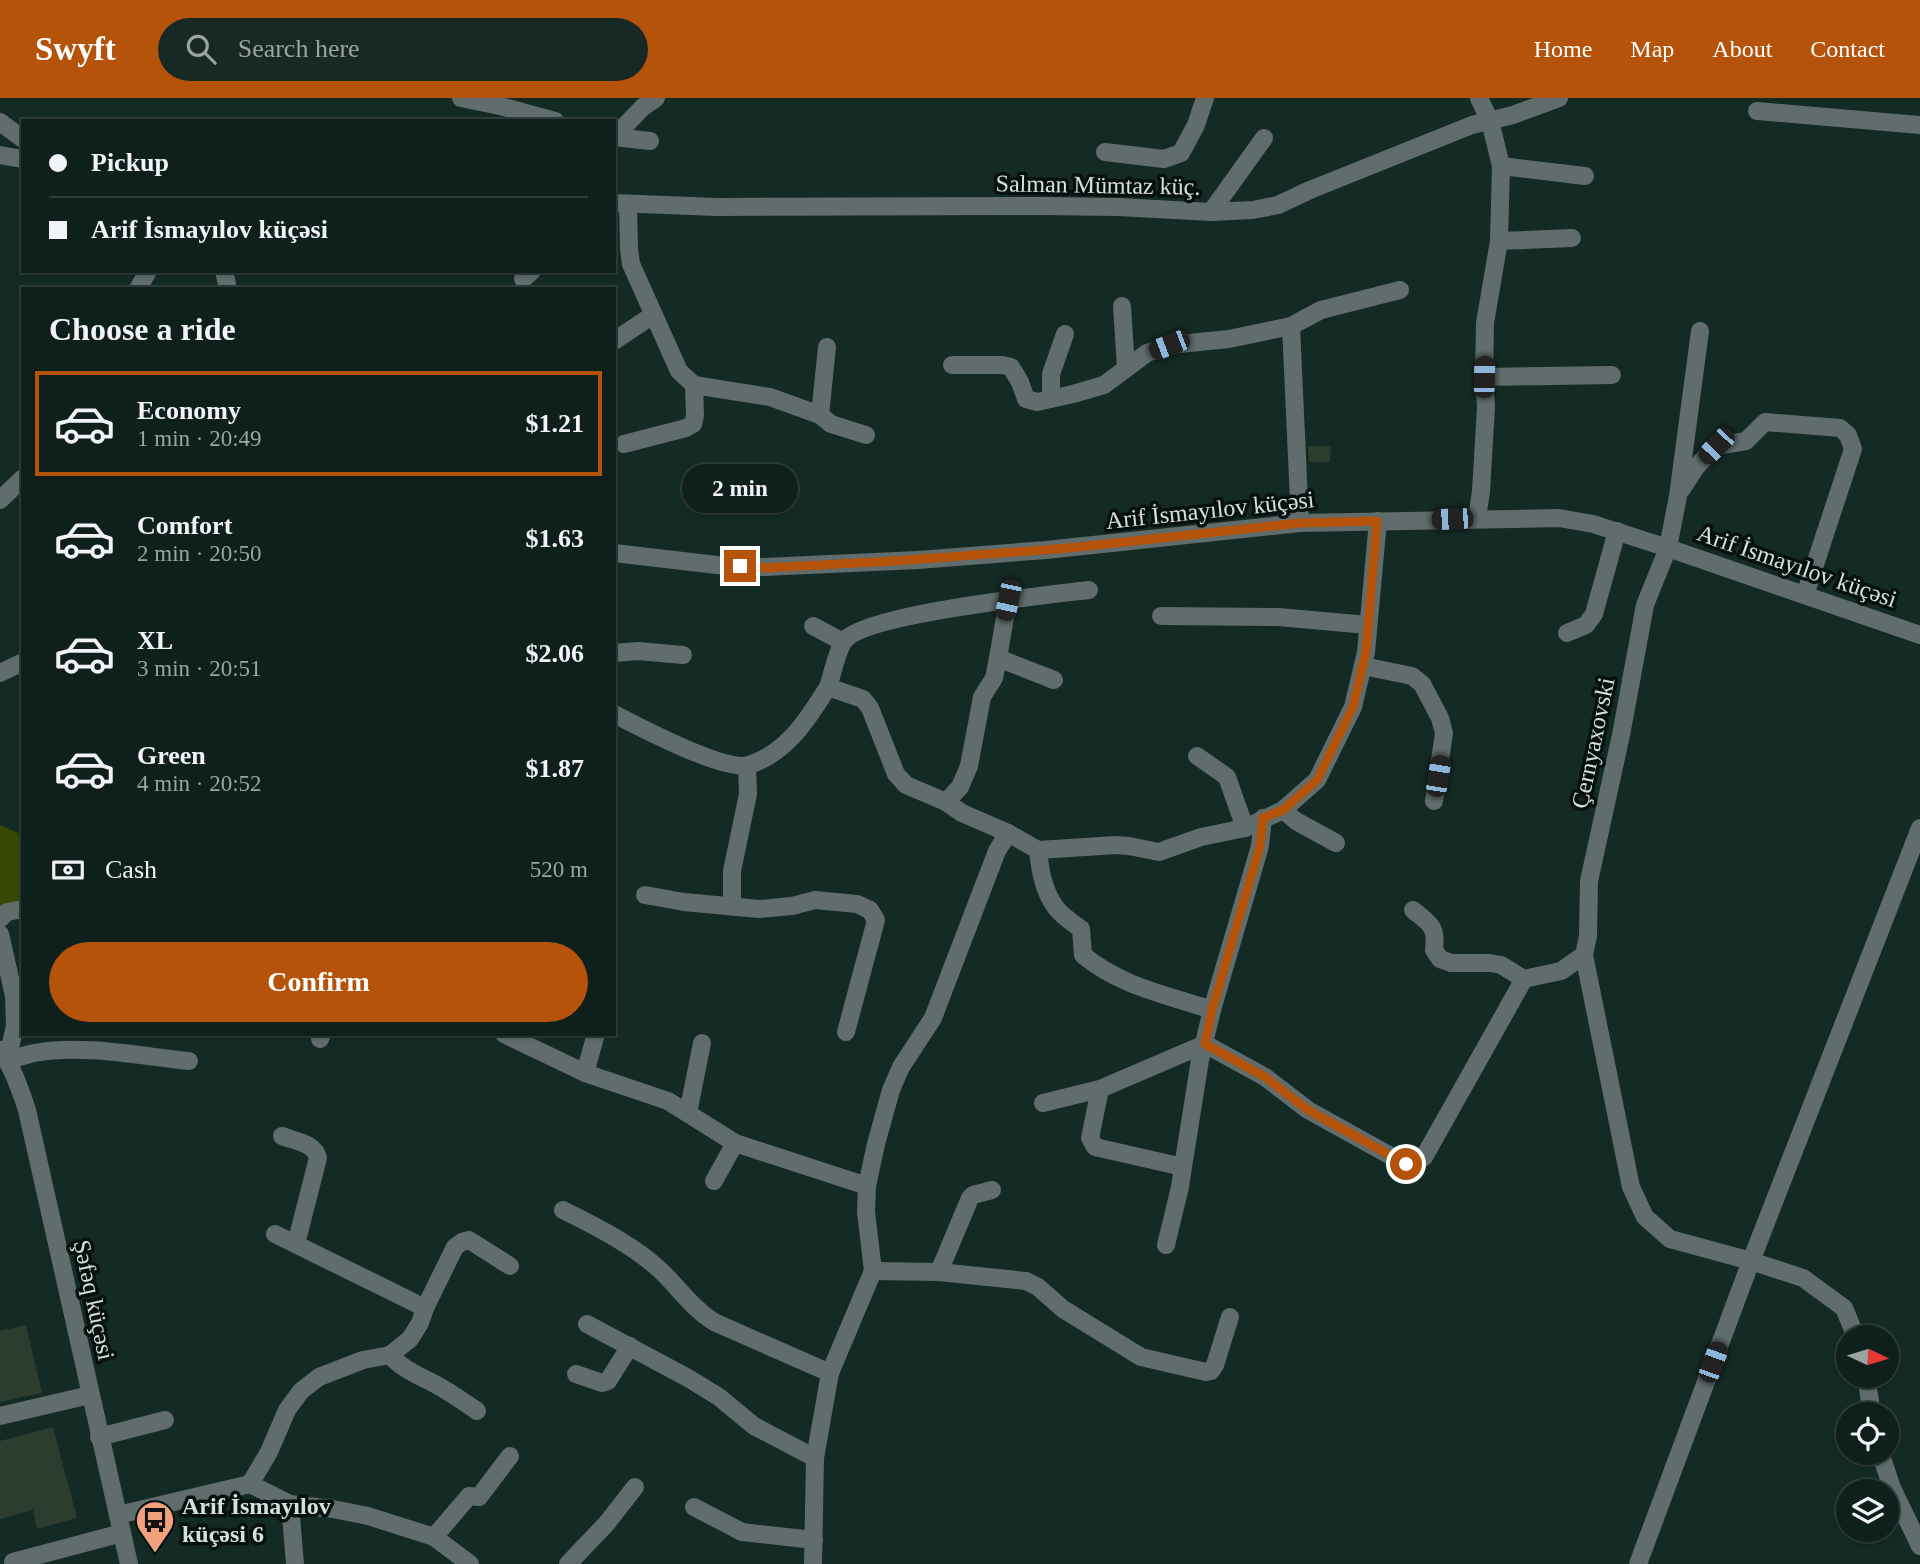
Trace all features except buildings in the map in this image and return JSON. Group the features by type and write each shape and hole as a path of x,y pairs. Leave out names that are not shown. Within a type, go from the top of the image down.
{"street":[{"path":"461,98 548,119"},
{"path":"616,135 643,107 656,98"},
{"path":"1105,152 1164,159 1181,153 1196,125 1205,98"},
{"path":"1477,519 1486,407 1485,323 1499,241 1501,166 1490,121 1479,98"},
{"name":"Salman Mümtaz küç.","path":"621,203 717,207 1118,207 1211,212 1253,210 1278,205 1472,125 1513,115 1559,98"},
{"path":"1757,111 1920,125"},
{"path":"0,122 21,138"},
{"path":"616,137 650,141"},
{"path":"1211,212 1264,138"},
{"path":"0,155 21,159"},
{"path":"1501,166 1585,176"},
{"path":"621,203 629,249 623,264 653,315 678,371 694,385 770,397 820,415 831,424 866,435"},
{"path":"1499,241 1572,238"},
{"path":"951,365 1011,367 1026,399 1037,402 1104,385 1147,353 1169,345 1229,339 1291,326 1321,310 1400,290"},
{"path":"1122,306 1126,368"},
{"path":"616,340 653,315"},
{"path":"1291,326 1300,523"},
{"name":"Çernyaxovski","path":"1700,331 1678,495 1668,548 1645,605 1621,735 1588,881 1588,936 1584,955 1631,1187 1645,1217 1670,1238 1803,1278 1844,1308 1851,1325"},
{"path":"1051,398 1051,374 1065,334"},
{"path":"820,415 827,347"},
{"path":"1484,377 1612,375"},
{"path":"624,444 693,424 694,385"},
{"path":"1678,495 1696,467 1716,446 1746,441 1765,422 1840,428 1848,435 1853,449 1805,595"},
{"path":"1,499 21,480"},
{"name":"Arif İsmayılov küçəsi","path":"616,553 764,568 1058,549 1300,523 1559,518 1617,531 1920,635"},
{"path":"828,687 863,699 870,708 896,774 906,785 946,802 962,813 1008,833 1038,850 1116,845 1159,852 1201,837 1245,828 1283,810 1317,780 1353,707 1363,666 1377,521"},
{"path":"1567,633 1586,625 1594,614 1617,531"},
{"path":"616,716 693,751 728,764 747,766 779,750 805,724 828,687 843,642 853,633 878,624 972,604 1089,590"},
{"path":"946,802 960,787 969,766 982,697 994,678 1008,600"},
{"path":"1161,616 1278,617 1368,625"},
{"path":"813,626 843,642"},
{"path":"616,653 638,651 683,655"},
{"path":"998,658 1054,680"},
{"path":"0,673 21,663"},
{"path":"1363,666 1412,676 1422,684 1440,718 1444,733 1434,801"},
{"path":"1197,756 1227,777 1245,828"},
{"path":"732,906 732,871 748,794 747,766"},
{"path":"1283,810 1296,821 1336,843"},
{"path":"1166,1245 1180,1188 1200,1060 1260,846 1263,818"},
{"path":"1638,1564 1751,1261 1920,828"},
{"path":"813,1564 815,1458 830,1373 873,1271 866,1212 867,1186 891,1090 901,1067 933,1018 997,851 1008,833"},
{"path":"1038,850 1040,872 1056,909 1081,929 1083,955 1098,967 1124,981 1212,1010"},
{"path":"645,895 684,902 759,909 792,906 815,900 857,904 870,910 876,920 846,1032"},
{"path":"0,919 7,912 21,909"},
{"path":"1413,910 1433,926 1436,937 1434,950 1440,959 1451,963 1490,962 1501,965 1524,979 1561,971 1584,955"},
{"path":"0,933 14,996 15,1026 3,1059"},
{"path":"1205,1044 1265,1077 1308,1110 1406,1164 1417,1163 1424,1157 1524,979"},
{"path":"508,1036 585,1073 668,1101 735,1143 867,1186"},
{"path":"585,1073 595,1036"},
{"path":"688,1113 702,1043"},
{"path":"1043,1103 1100,1089 1205,1044"},
{"path":"3,1059 34,1053 93,1051 189,1062"},
{"name":"Şəfəq küçəsi","path":"3,1059 27,1110 128,1564"},
{"path":"1100,1089 1090,1138 1095,1147 1183,1167"},
{"path":"282,1136 312,1147 318,1158 296,1244"},
{"path":"714,1181 735,1143"},
{"path":"939,1272 970,1198 992,1190"},
{"path":"563,1210 614,1236 658,1268 701,1314 830,1373"},
{"path":"275,1234 425,1308"},
{"path":"13,1562 120,1524 250,1484 269,1452 287,1410 301,1391 319,1377 363,1360 390,1354 410,1339 420,1323 454,1247 469,1240 510,1266"},
{"path":"873,1271 939,1272 1026,1281 1038,1287 1063,1308 1141,1357 1206,1372 1211,1371 1215,1364 1230,1317"},
{"path":"587,1324 709,1391 754,1426 815,1458"},
{"path":"576,1374 603,1383 608,1381 630,1346"},
{"path":"390,1354 404,1369 438,1385 477,1411"},
{"path":"0,1416 90,1395"},
{"path":"99,1437 164,1420"},
{"path":"434,1537 469,1496 479,1497 510,1456"},
{"path":"1884,1465 1892,1488 1920,1546"},
{"path":"250,1484 290,1504 368,1516 434,1537 470,1564"},
{"path":"568,1564 607,1523 635,1487"},
{"path":"290,1504 295,1564"},
{"path":"694,1507 741,1532 814,1540"}],"green space":[{"path":"0,825 21,834 21,904 0,908"}],"place":[{"name":"Arif İsmayılov küçəsi 6","path":"155,1554"}],"route":[{"path":"740,566 764,568 943,558 1093,546 1300,523 1377,521 1366,652 1353,707 1317,780 1283,810 1263,818 1260,846 1212,1010 1205,1044 1265,1077 1308,1110 1406,1164"}]}
